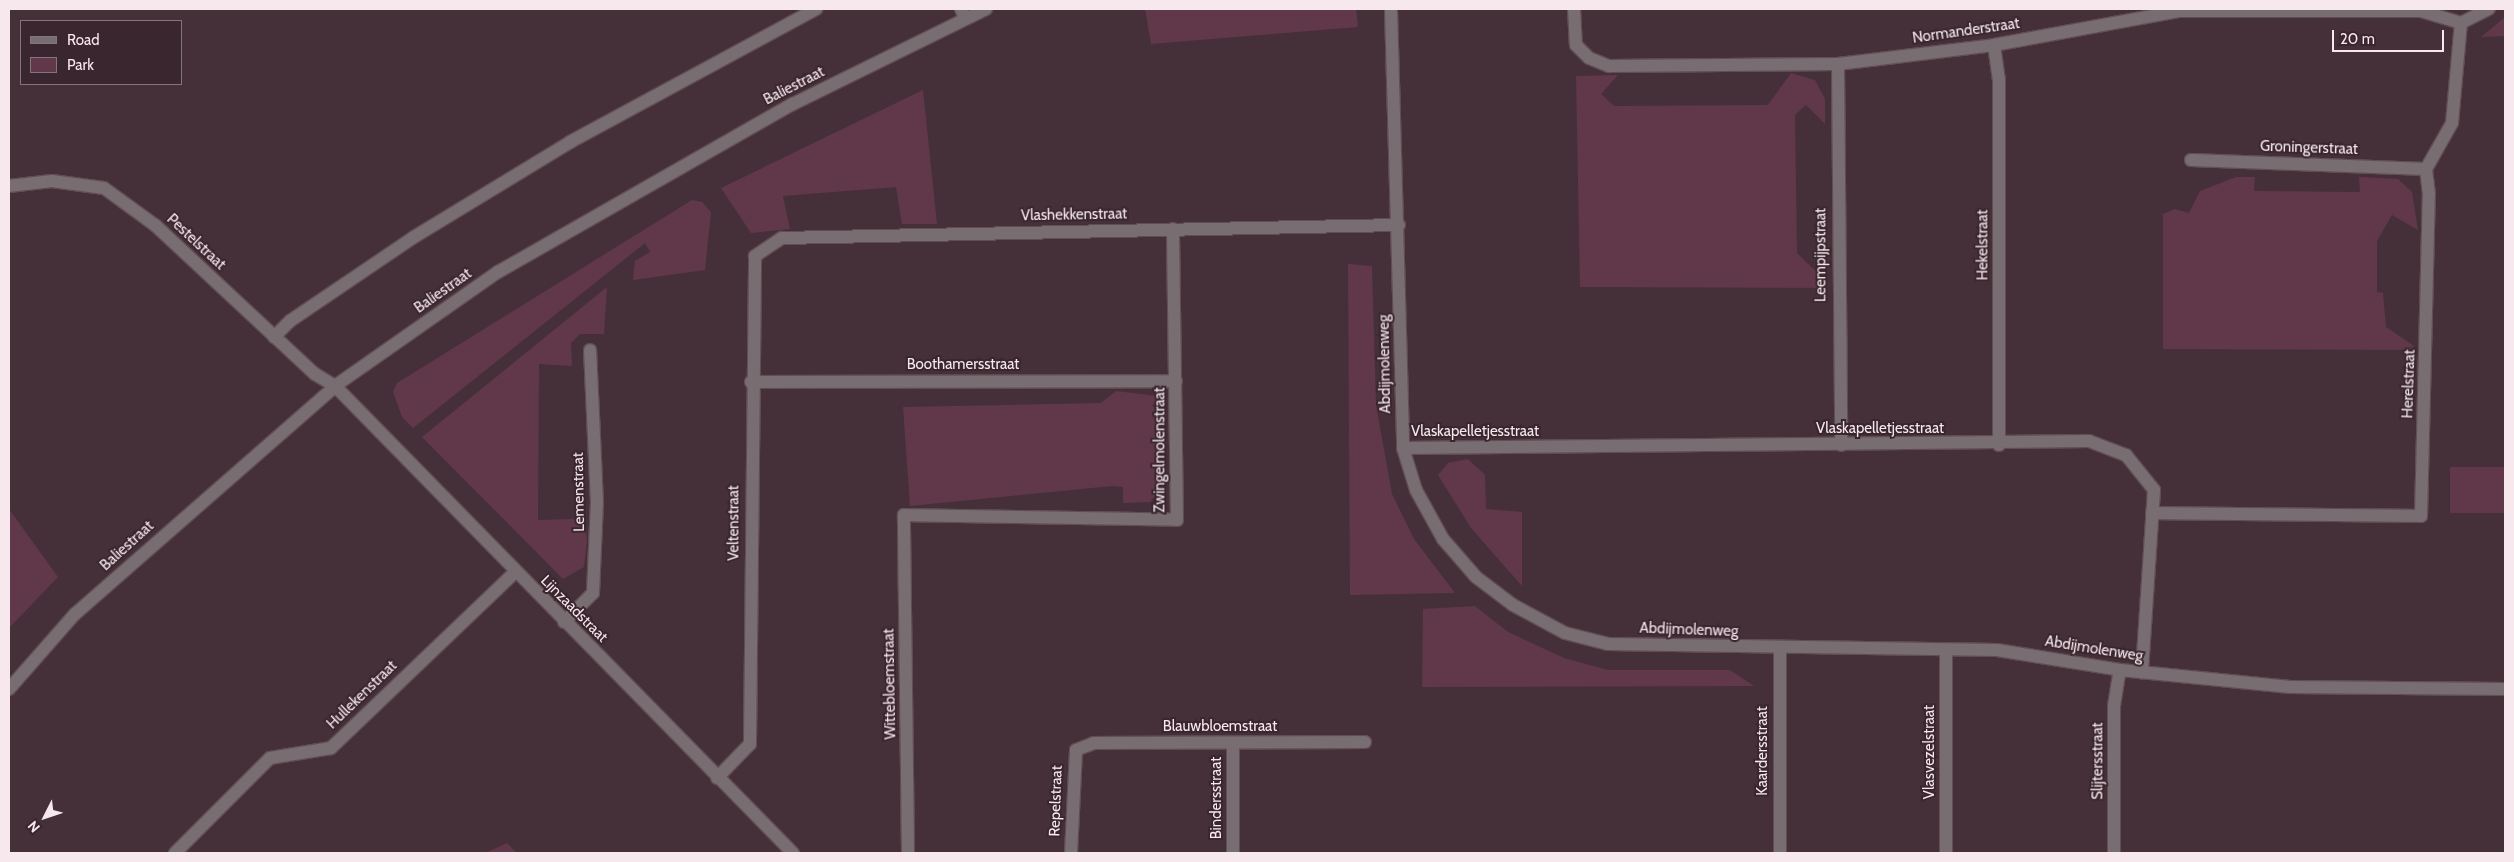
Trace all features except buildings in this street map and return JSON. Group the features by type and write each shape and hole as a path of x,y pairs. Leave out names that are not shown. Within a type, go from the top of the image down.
{"street":[{"path":"274,337 290,321 422,232 570,142 816,9"},
{"name":"Baliestraat","path":"9,689 75,614 335,386 498,272 670,171 963,13 986,9"},
{"name":"Abdijmolenweg","path":"1391,9 1399,225 1403,448 1416,490 1443,539 1470,571 1513,604 1565,633 1608,644 1780,650 1997,650 2142,673 2290,687 2505,689"},
{"name":"Normanderstraat","path":"1574,9 1576,45 1589,58 1609,66 1838,64 1994,45 2180,12 2421,11 2461,23"},
{"path":"2426,169 2452,123 2461,23 2489,9"},
{"name":"Hekelstraat","path":"1994,45 1999,79 1999,444"},
{"name":"Leempijpstraat","path":"1838,64 1841,446"},
{"name":"Groningerstraat","path":"2192,160 2426,169"},
{"name":"Herelstraat","path":"2152,513 2421,516 2429,194 2426,169"},
{"name":"Pestelstraat","path":"9,186 52,181 104,188 155,226 274,337 335,386"},
{"name":"Vlashekkenstraat","path":"755,256 782,238 1399,225"},
{"name":"Zwingelmolenstraat","path":"904,514 1177,520 1173,229"},
{"name":"Veltenstraat","path":"717,778 750,744 751,382 755,256"},
{"name":"Lemenstraat","path":"564,622 593,593 597,503 590,350"},
{"name":"Boothamersstraat","path":"751,382 1176,381"},
{"name":"Lijnzaadstraat","path":"335,386 514,573 793,853"},
{"name":"Vlaskapelletjesstraat","path":"1403,448 1841,446 2089,441 2126,454 2154,490 2142,673"},
{"name":"Wittebloemstraat","path":"904,514 908,853"},
{"name":"Hullekenstraat","path":"175,853 270,758 331,748 514,573"},
{"name":"Kaardersstraat","path":"1780,650 1780,853"},
{"name":"Vlasvezelstraat","path":"1946,650 1946,853"},
{"name":"Slijtersstraat","path":"2114,853 2114,706 2120,670"},
{"name":"Blauwbloemstraat","path":"1076,750 1094,743 1366,742"},
{"name":"Bindersstraat","path":"1233,743 1233,853"},
{"name":"Repelstraat","path":"1071,853 1076,750"}],"green space":[{"path":"1145,9 1356,9 1358,27 1151,44"},
{"path":"2505,17 2505,36 2481,37"},
{"path":"1791,73 1815,80 1825,99 1825,124 1806,105 1795,115 1797,253 1827,282 1826,288 1580,287 1576,76 1618,75 1601,94 1614,106 1768,105"},
{"path":"923,90 937,224 902,224 896,187 783,196 790,229 751,233 721,188"},
{"path":"2236,177 2255,177 2254,191 2360,192 2359,177 2398,179 2412,192 2418,230 2392,215 2377,241 2377,292 2383,293 2386,327 2414,346 2411,350 2163,349 2163,214 2175,209 2189,213 2200,191"},
{"path":"692,200 702,202 711,212 705,270 633,280 635,261 650,252 645,243 413,428 402,417 393,392 397,383"},
{"path":"1348,264 1372,266 1376,405 1392,494 1414,539 1455,593 1350,595"},
{"path":"607,287 604,334 580,334 571,343 572,366 539,364 538,520 573,519 586,531 587,541 584,567 563,579 422,437"},
{"path":"1116,391 1157,396 1164,410 1162,492 1151,502 1123,503 1123,487 1112,486 910,506 903,407 1101,403"},
{"path":"1468,459 1485,475 1486,509 1522,512 1522,586 1471,528 1438,475 1448,463"},
{"path":"2450,467 2505,467 2505,513 2450,513"},
{"path":"9,509 58,577 9,628"},
{"path":"1475,606 1508,632 1564,658 1608,670 1730,670 1754,686 1422,687 1423,609"},
{"path":"507,843 517,853 485,853"}]}
